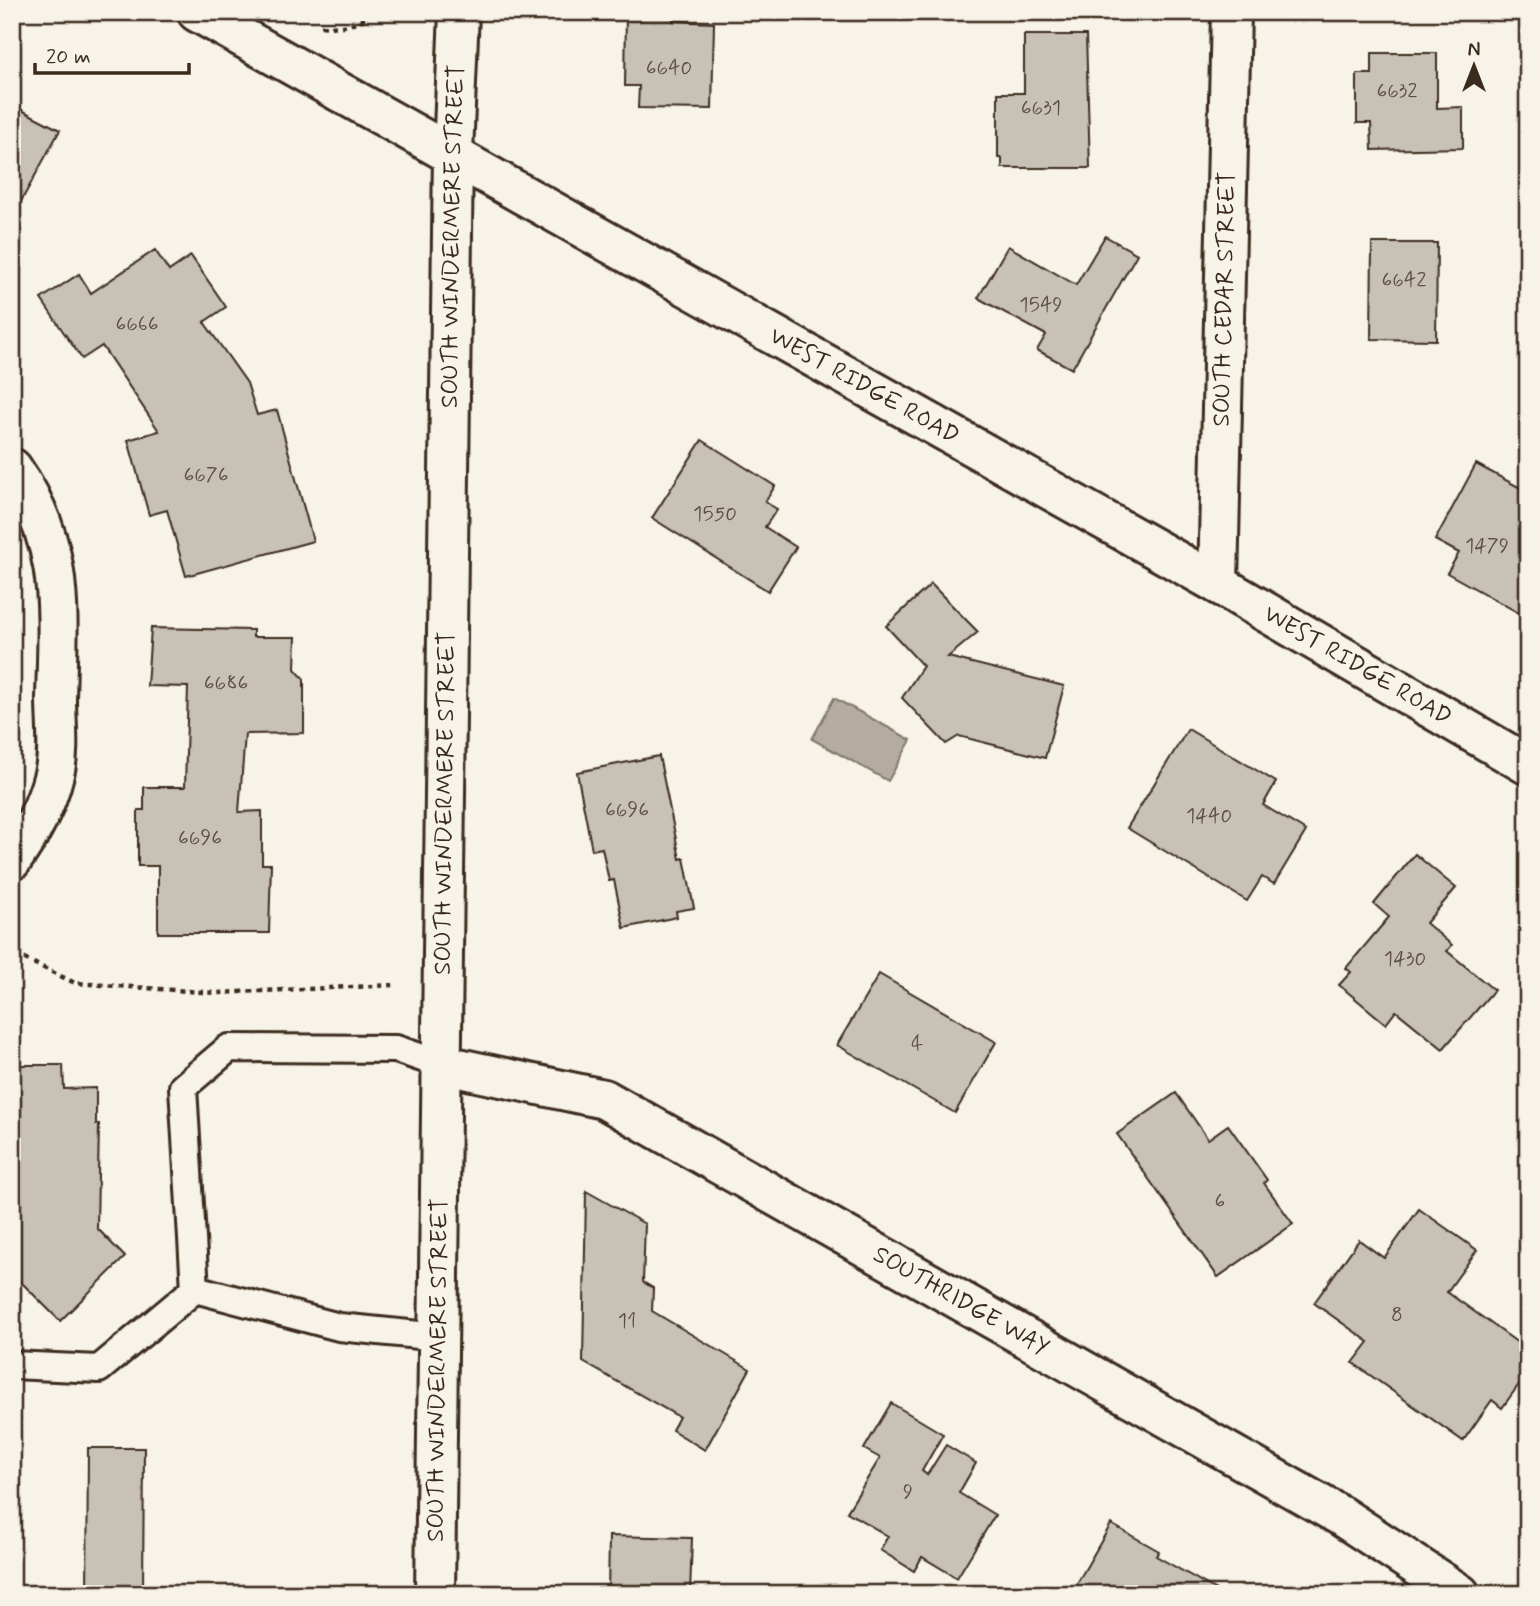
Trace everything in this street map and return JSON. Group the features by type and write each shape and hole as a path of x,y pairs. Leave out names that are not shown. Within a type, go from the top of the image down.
{"street":[{"name":"WEST RIDGE ROAD","path":"197,12 453,153 1217,584 1528,765"},
{"name":"SOUTH WINDERMERE STREET","path":"435,1594 453,153 459,12"},
{"name":"SOUTH CEDAR STREET","path":"1217,584 1231,12"},
{"path":"12,468 30,494 51,549 58,594 55,772 38,823 12,860"},
{"name":"SOUTHRIDGE WAY","path":"440,1064 604,1099 1341,1516 1460,1594"}],"lane":[{"path":"194,1289 183,1087 229,1048 396,1049 440,1064"},
{"path":"194,1289 339,1327 439,1337"},
{"path":"12,1365 99,1368 194,1289"}],"path":[{"path":"312,23 344,27 363,20 372,12"},
{"path":"12,943 23,958 75,983 139,989 256,992 442,981"}],"shaded area":[{"path":"834,698 911,740 888,781 812,739"}],"building":[{"path":"626,12 673,12 673,21 714,23 712,109 638,108 639,86 625,86"},
{"path":"1024,35 1086,35 1090,168 1002,168 1002,158 998,158 998,93 1024,93"},
{"path":"1372,53 1437,53 1437,108 1463,107 1463,148 1372,150 1371,123 1357,123 1357,74 1372,74"},
{"path":"12,105 60,130 12,218"},
{"path":"1105,236 1137,254 1072,369 1037,350 1046,335 978,298 1008,246 1076,285"},
{"path":"1372,243 1437,243 1436,340 1371,339"},
{"path":"155,250 169,271 191,256 226,307 204,322 247,383 257,415 277,410 313,541 186,576 167,510 149,515 128,440 159,431 102,346 82,359 41,299 79,274 91,293"},
{"path":"702,440 775,486 765,502 777,509 765,527 796,547 768,591 652,518"},
{"path":"1476,464 1528,492 1528,618 1447,573 1459,553 1435,540"},
{"path":"931,584 978,632 948,657 1064,686 1045,758 959,736 946,744 902,698 923,666 886,626"},
{"path":"151,628 253,630 253,637 296,637 295,669 304,679 304,733 245,734 239,812 262,811 262,864 271,864 269,933 158,933 158,866 138,866 138,810 144,810 144,787 185,787 188,687 147,686"},
{"path":"1188,729 1276,782 1263,805 1306,831 1274,884 1262,877 1247,901 1127,828"},
{"path":"659,756 680,859 684,858 694,908 676,911 677,917 624,928 614,880 609,881 602,848 592,850 577,772"},
{"path":"1415,854 1456,888 1426,923 1452,945 1447,951 1494,990 1443,1049 1396,1011 1386,1024 1339,985 1351,972 1346,968 1389,917 1374,904"},
{"path":"879,974 996,1042 955,1113 837,1045"},
{"path":"12,1065 63,1065 64,1089 96,1088 96,1124 99,1124 97,1228 125,1257 60,1321 12,1273"},
{"path":"1176,1093 1208,1139 1228,1125 1267,1180 1264,1183 1293,1224 1218,1277 1117,1134"},
{"path":"586,1191 645,1224 643,1282 653,1288 652,1311 750,1369 705,1450 672,1430 679,1417 583,1362"},
{"path":"1419,1209 1477,1250 1447,1292 1528,1350 1528,1372 1502,1408 1492,1400 1463,1441 1353,1363 1369,1342 1314,1303 1359,1240 1384,1258"},
{"path":"891,1403 943,1434 922,1471 927,1475 946,1445 976,1463 959,1493 995,1515 957,1578 922,1557 914,1571 880,1550 888,1536 847,1512 880,1458 864,1449"},
{"path":"88,1448 144,1448 143,1594 87,1594"},
{"path":"1111,1524 1159,1551 1156,1556 1223,1594 1071,1594"},
{"path":"609,1536 692,1538 690,1594 608,1594"}]}
